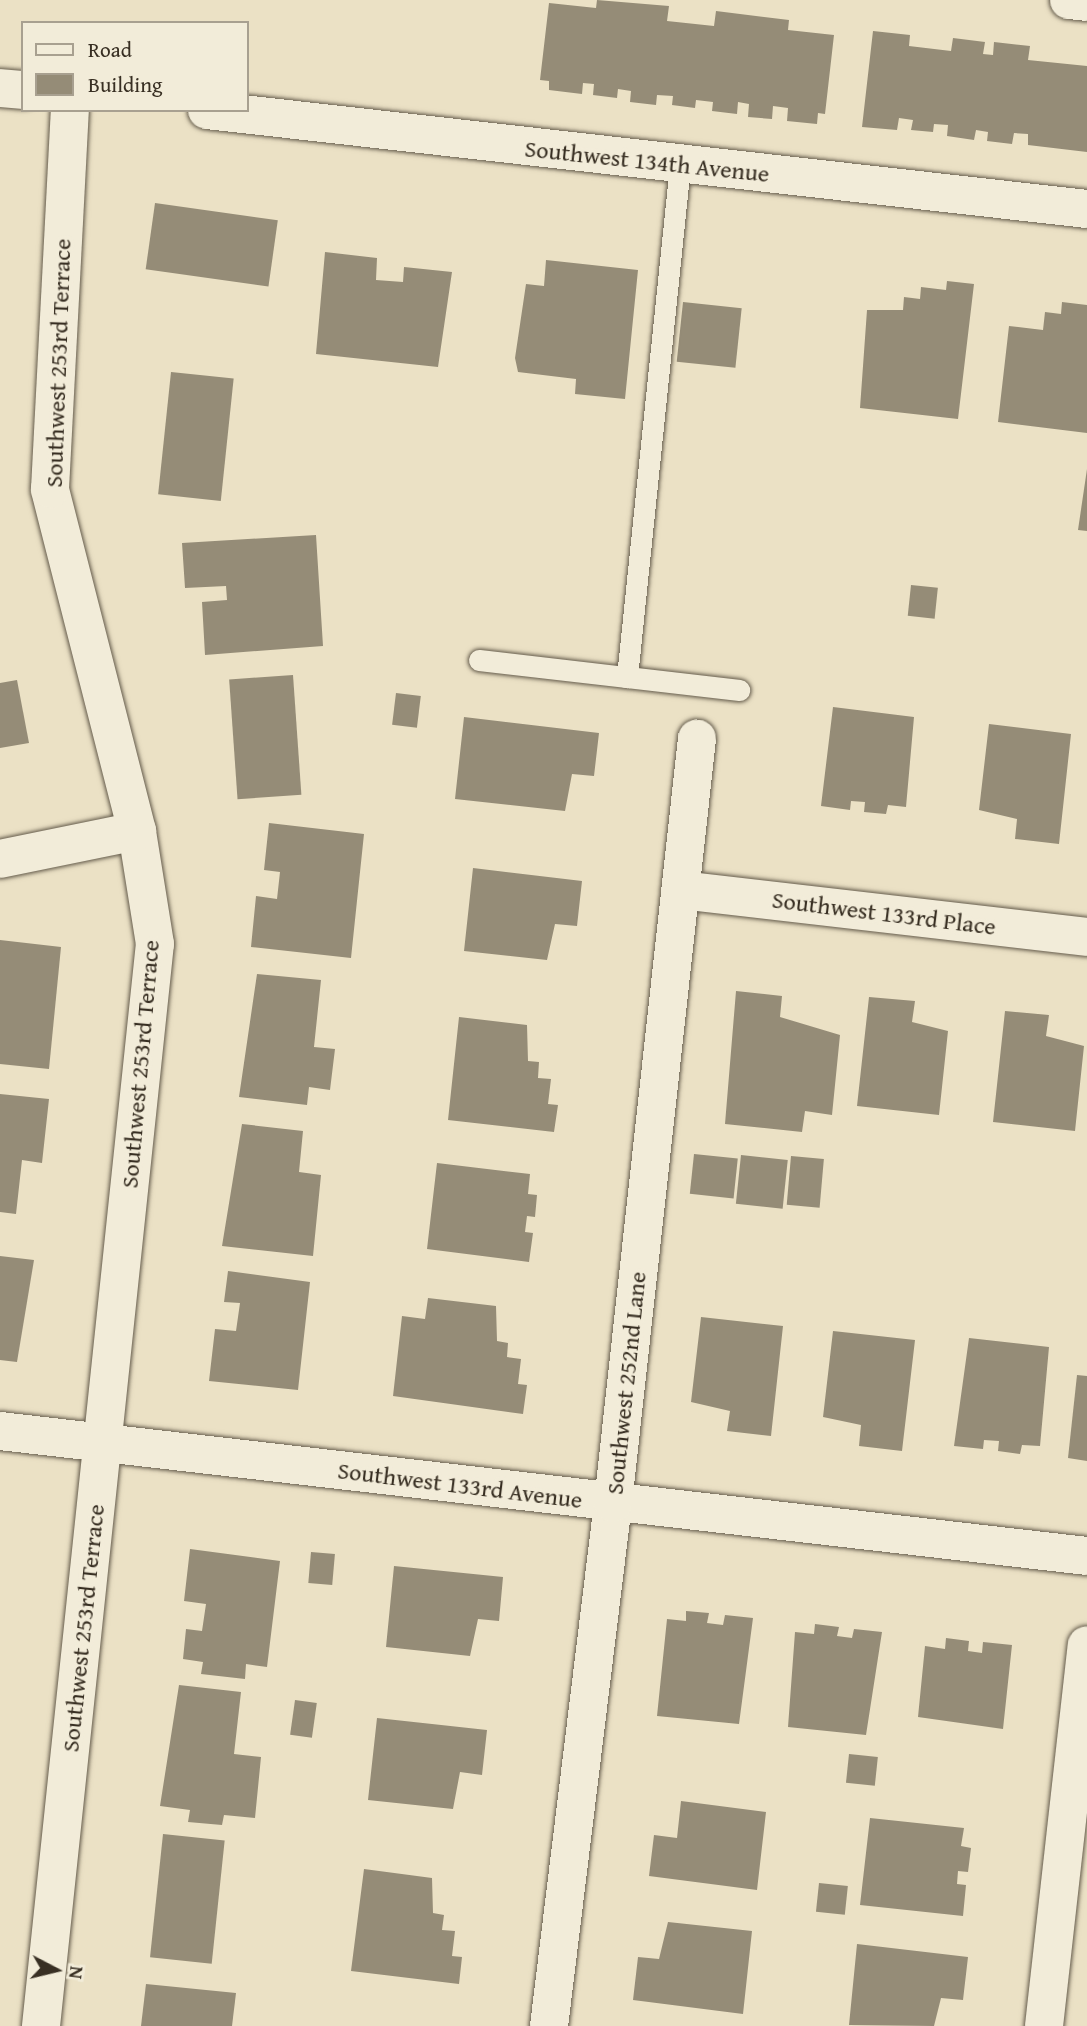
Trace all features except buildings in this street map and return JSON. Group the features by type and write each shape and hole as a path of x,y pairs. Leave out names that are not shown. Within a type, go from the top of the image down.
{"street":[{"path":"1069,0 1087,2"},
{"path":"0,88 21,90"},
{"name":"Southwest 253rd Terrace","path":"41,2026 155,944 137,831 50,489 70,112"},
{"name":"Southwest 134th Avenue","path":"225,112 1087,209"},
{"name":"Southwest 252nd Lane","path":"548,2026 613,1503 697,739"},
{"path":"0,859 137,831"},
{"name":"Southwest 133rd Place","path":"681,890 1087,937"},
{"name":"Southwest 133rd Avenue","path":"0,1431 1087,1556"},
{"path":"1044,2026 1087,1645"}],"lane":[{"path":"627,677 680,164"},
{"path":"479,660 740,690"}]}
